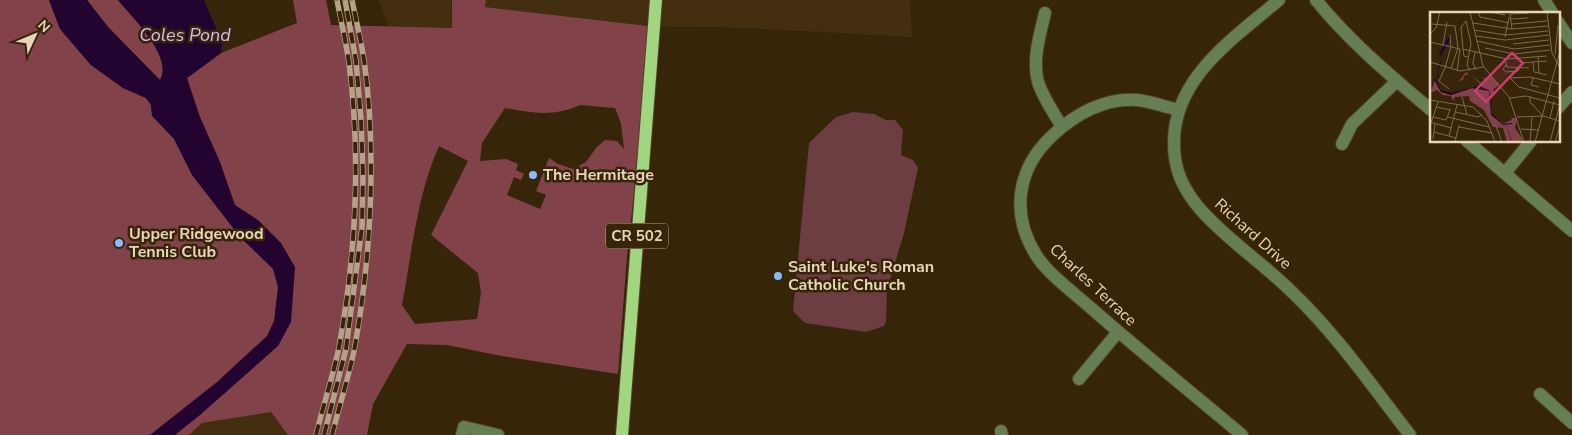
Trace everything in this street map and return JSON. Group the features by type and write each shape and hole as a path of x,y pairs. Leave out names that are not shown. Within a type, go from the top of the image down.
{"main road":[{"name":"CR 502","path":"622,435 656,0"}],"street":[{"name":"Richard Drive","path":"1279,0 1213,58 1196,78 1186,94 1179,110 1174,134 1174,155 1177,174 1199,208 1215,225 1260,262 1334,335 1410,435"},
{"path":"1316,0 1336,25 1369,57 1430,109"},
{"path":"1544,0 1552,12"},
{"path":"1045,13 1038,43 1038,81 1062,127"},
{"path":"1560,25 1572,43"},
{"path":"1342,144 1352,124 1397,81"},
{"path":"1560,106 1572,92"},
{"name":"Charles Terrace","path":"1179,110 1139,100 1122,100 1106,103 1086,111 1062,127 1046,141 1033,157 1026,171 1021,187 1022,219 1028,238 1037,256 1056,276 1118,332 1242,435"},
{"path":"1468,142 1572,231"},
{"path":"1505,173 1530,142"},
{"path":"1079,379 1118,332"},
{"path":"1540,394 1572,423"},
{"path":"462,435 464,428 498,435"}],"shaded area":[{"path":"0,0 49,0 60,29 91,65 123,88 146,98 151,105 152,115 187,78 221,53 297,23 293,0 326,0 331,25 452,28 452,0 486,0 485,7 648,26 640,138 627,256 618,374 502,356 447,345 407,344 373,404 367,435 288,435 271,412 202,423 189,435 0,435","holes":["580,105 615,108 621,124 624,149 617,141 605,140 596,148 586,162 573,169 558,164 549,158 536,191 546,195 540,209 507,195 514,177 521,180 524,174 516,170 518,164 506,159 480,161 482,143 505,108 552,113","439,146 468,161 431,235 478,273 481,293 477,319 415,324 402,305 420,204"]},
{"path":"87,0 118,0 156,48 163,70 160,80 108,27"},
{"path":"379,0 451,0 452,28 389,28"},
{"path":"486,0 910,0 912,37 746,28 648,26 485,7"},
{"path":"853,112 874,114 886,120 895,120 903,130 901,155 913,160 918,168 904,233 887,290 886,322 884,326 866,332 805,323 793,311 809,143 836,117"},
{"path":"271,412 288,435 189,435 202,423"}],"water":[{"name":"Coles Pond","path":"49,0 87,0 108,27 160,80 163,71 157,49 118,0 204,0 222,42 221,53 187,78 200,117 220,162 235,205 258,220 281,243 295,267 291,322 278,346 175,435 150,435 217,382 267,336 274,321 278,287 273,269 240,237 192,175 174,139 152,116 151,105 146,98 123,88 91,65 60,29"}],"railway":[{"path":"316,435 334,369 345,312 355,205 356,170 353,98 348,55 337,0"},
{"path":"324,435 346,349 362,227 361,119 356,61 345,0"},
{"path":"332,435 352,362 360,316 365,280 370,205 371,168 368,95 363,52 352,0"}],"place":[{"name":"The Hermitage","path":"533,175"},
{"name":"Upper Ridgewood Tennis Club","path":"119,243"},
{"name":"Saint Luke's Roman Catholic Church","path":"778,276"}]}
